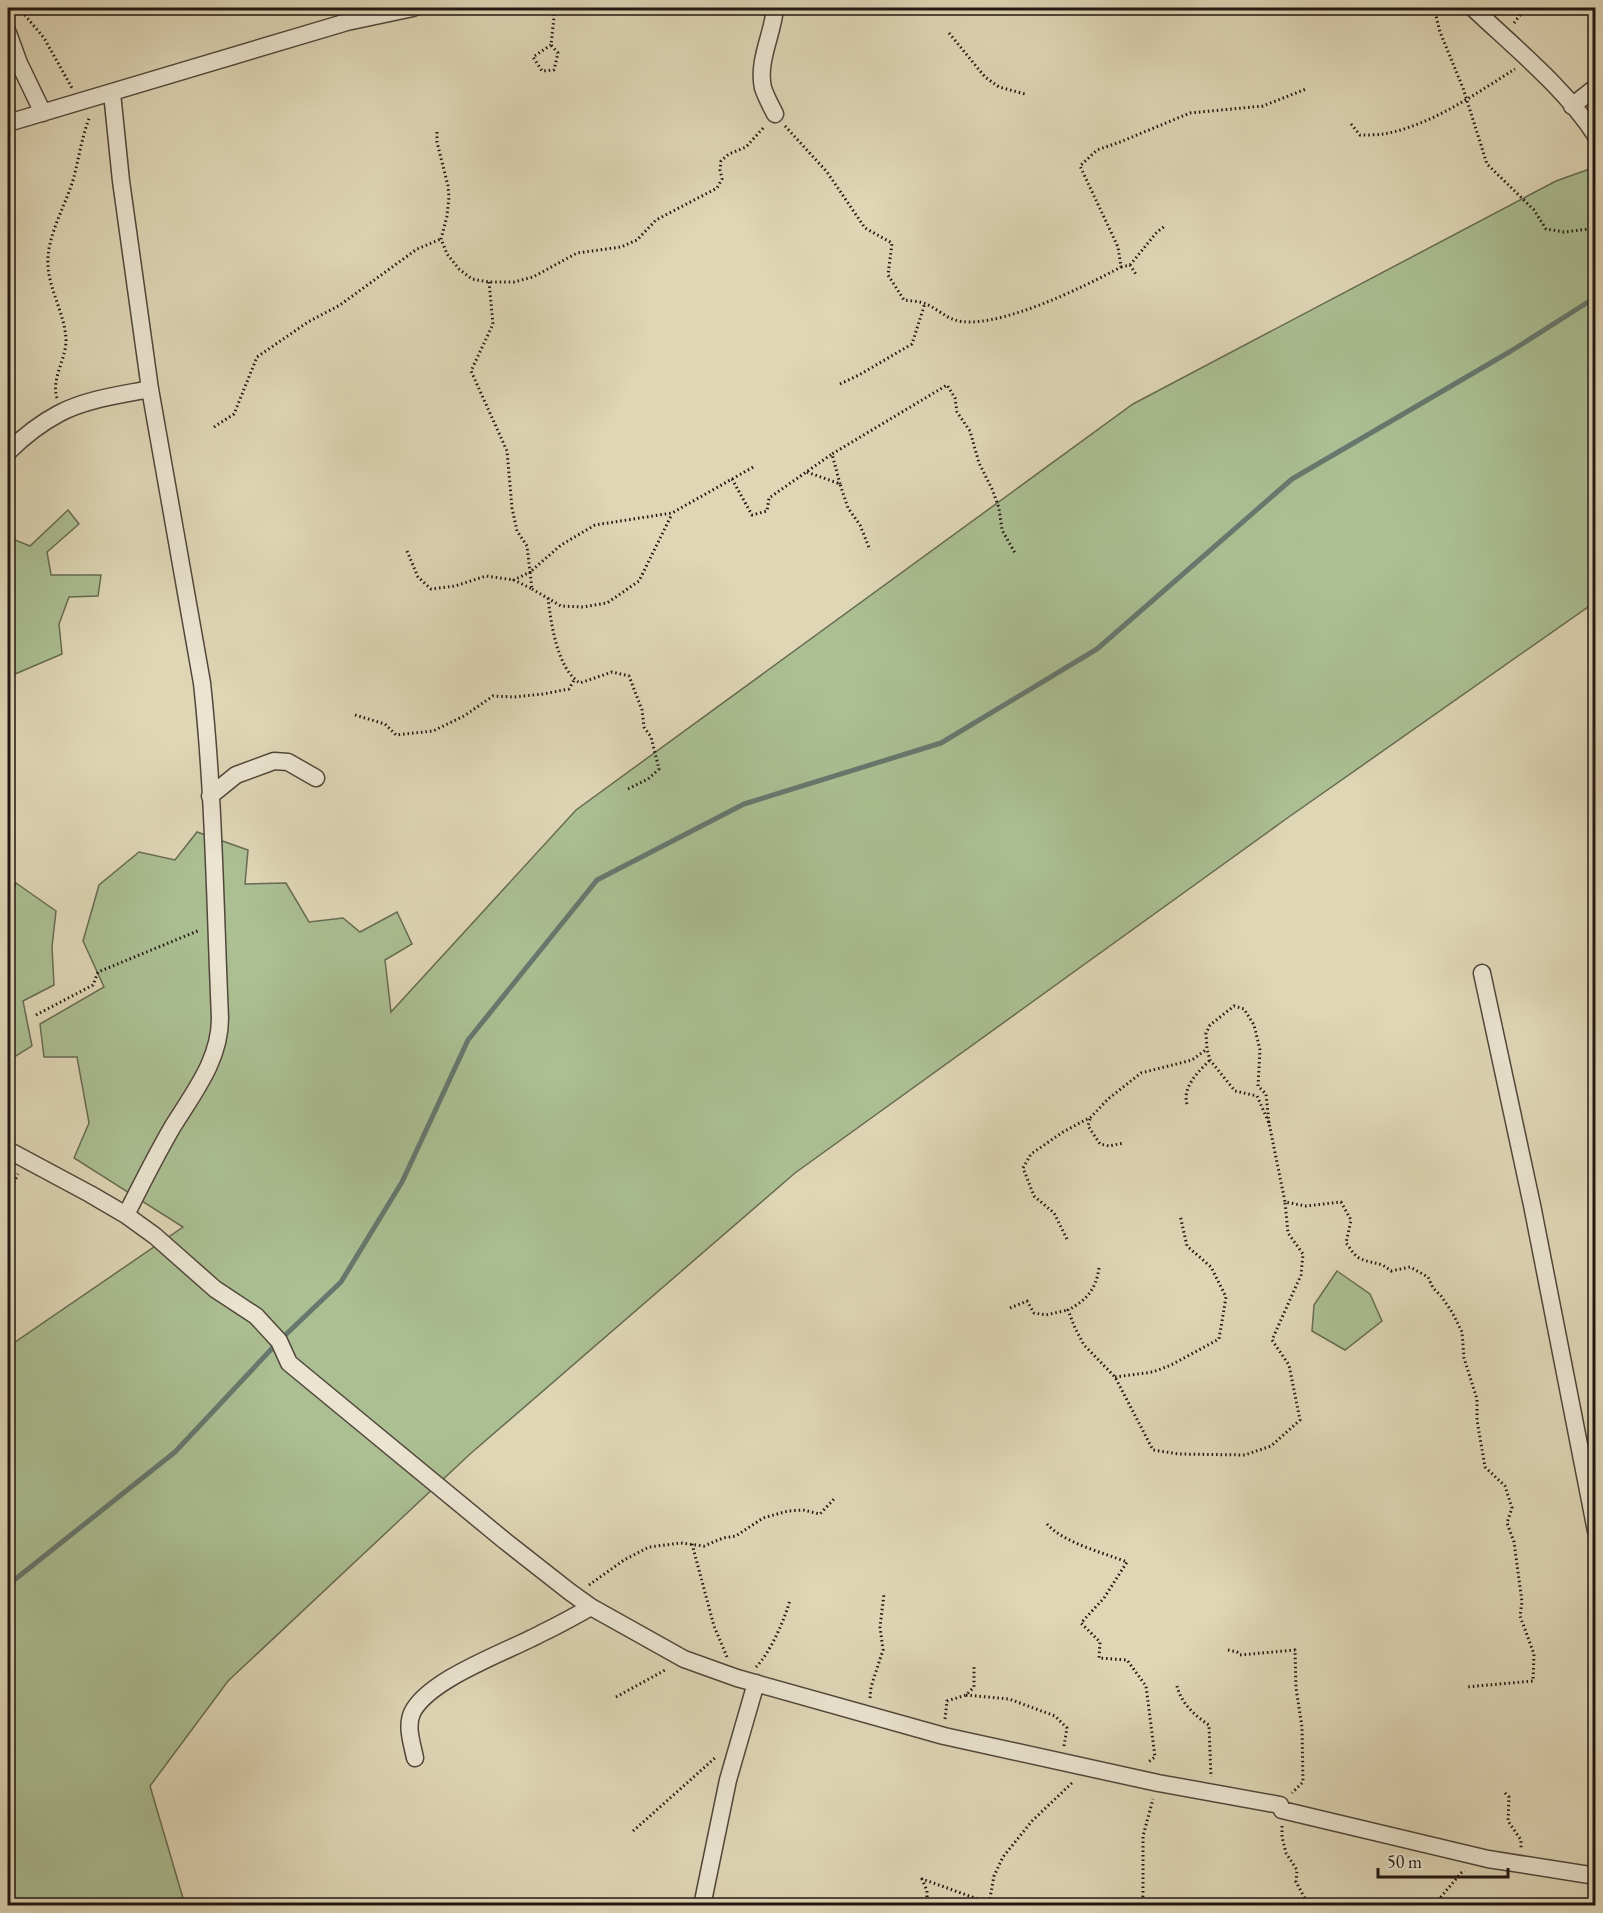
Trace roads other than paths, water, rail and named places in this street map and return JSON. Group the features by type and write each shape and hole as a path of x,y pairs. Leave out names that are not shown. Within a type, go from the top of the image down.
{"street":[{"path":"8,123 336,25 413,8"},
{"path":"775,8 763,61 762,76 764,88 775,114"},
{"path":"1473,8 1529,60 1585,119 1596,136"},
{"path":"8,33 19,63 43,113"},
{"path":"1572,106 1596,87"},
{"path":"105,95 121,182 150,389 200,665 206,720 220,1018 216,1050 197,1088 141,1183 126,1215"},
{"path":"8,452 60,413 87,403 150,389"},
{"path":"210,796 236,775 274,761 288,762 316,778"},
{"path":"1482,973 1532,1205 1596,1531"},
{"path":"8,1150 126,1215 163,1243 215,1289 256,1316 279,1341 290,1363 505,1541 591,1607 684,1659 737,1678 944,1736 1129,1777 1281,1807 1488,1859 1596,1876"},
{"path":"415,1758 409,1726 410,1719 414,1710 428,1694 449,1679 591,1607"},
{"path":"702,1905 728,1780 756,1683"}],"waterway":[{"path":"8,1585 175,1452 279,1341 341,1282 402,1182 468,1040 597,880 744,804 941,743 1097,649 1292,479 1511,351 1596,297"}]}
